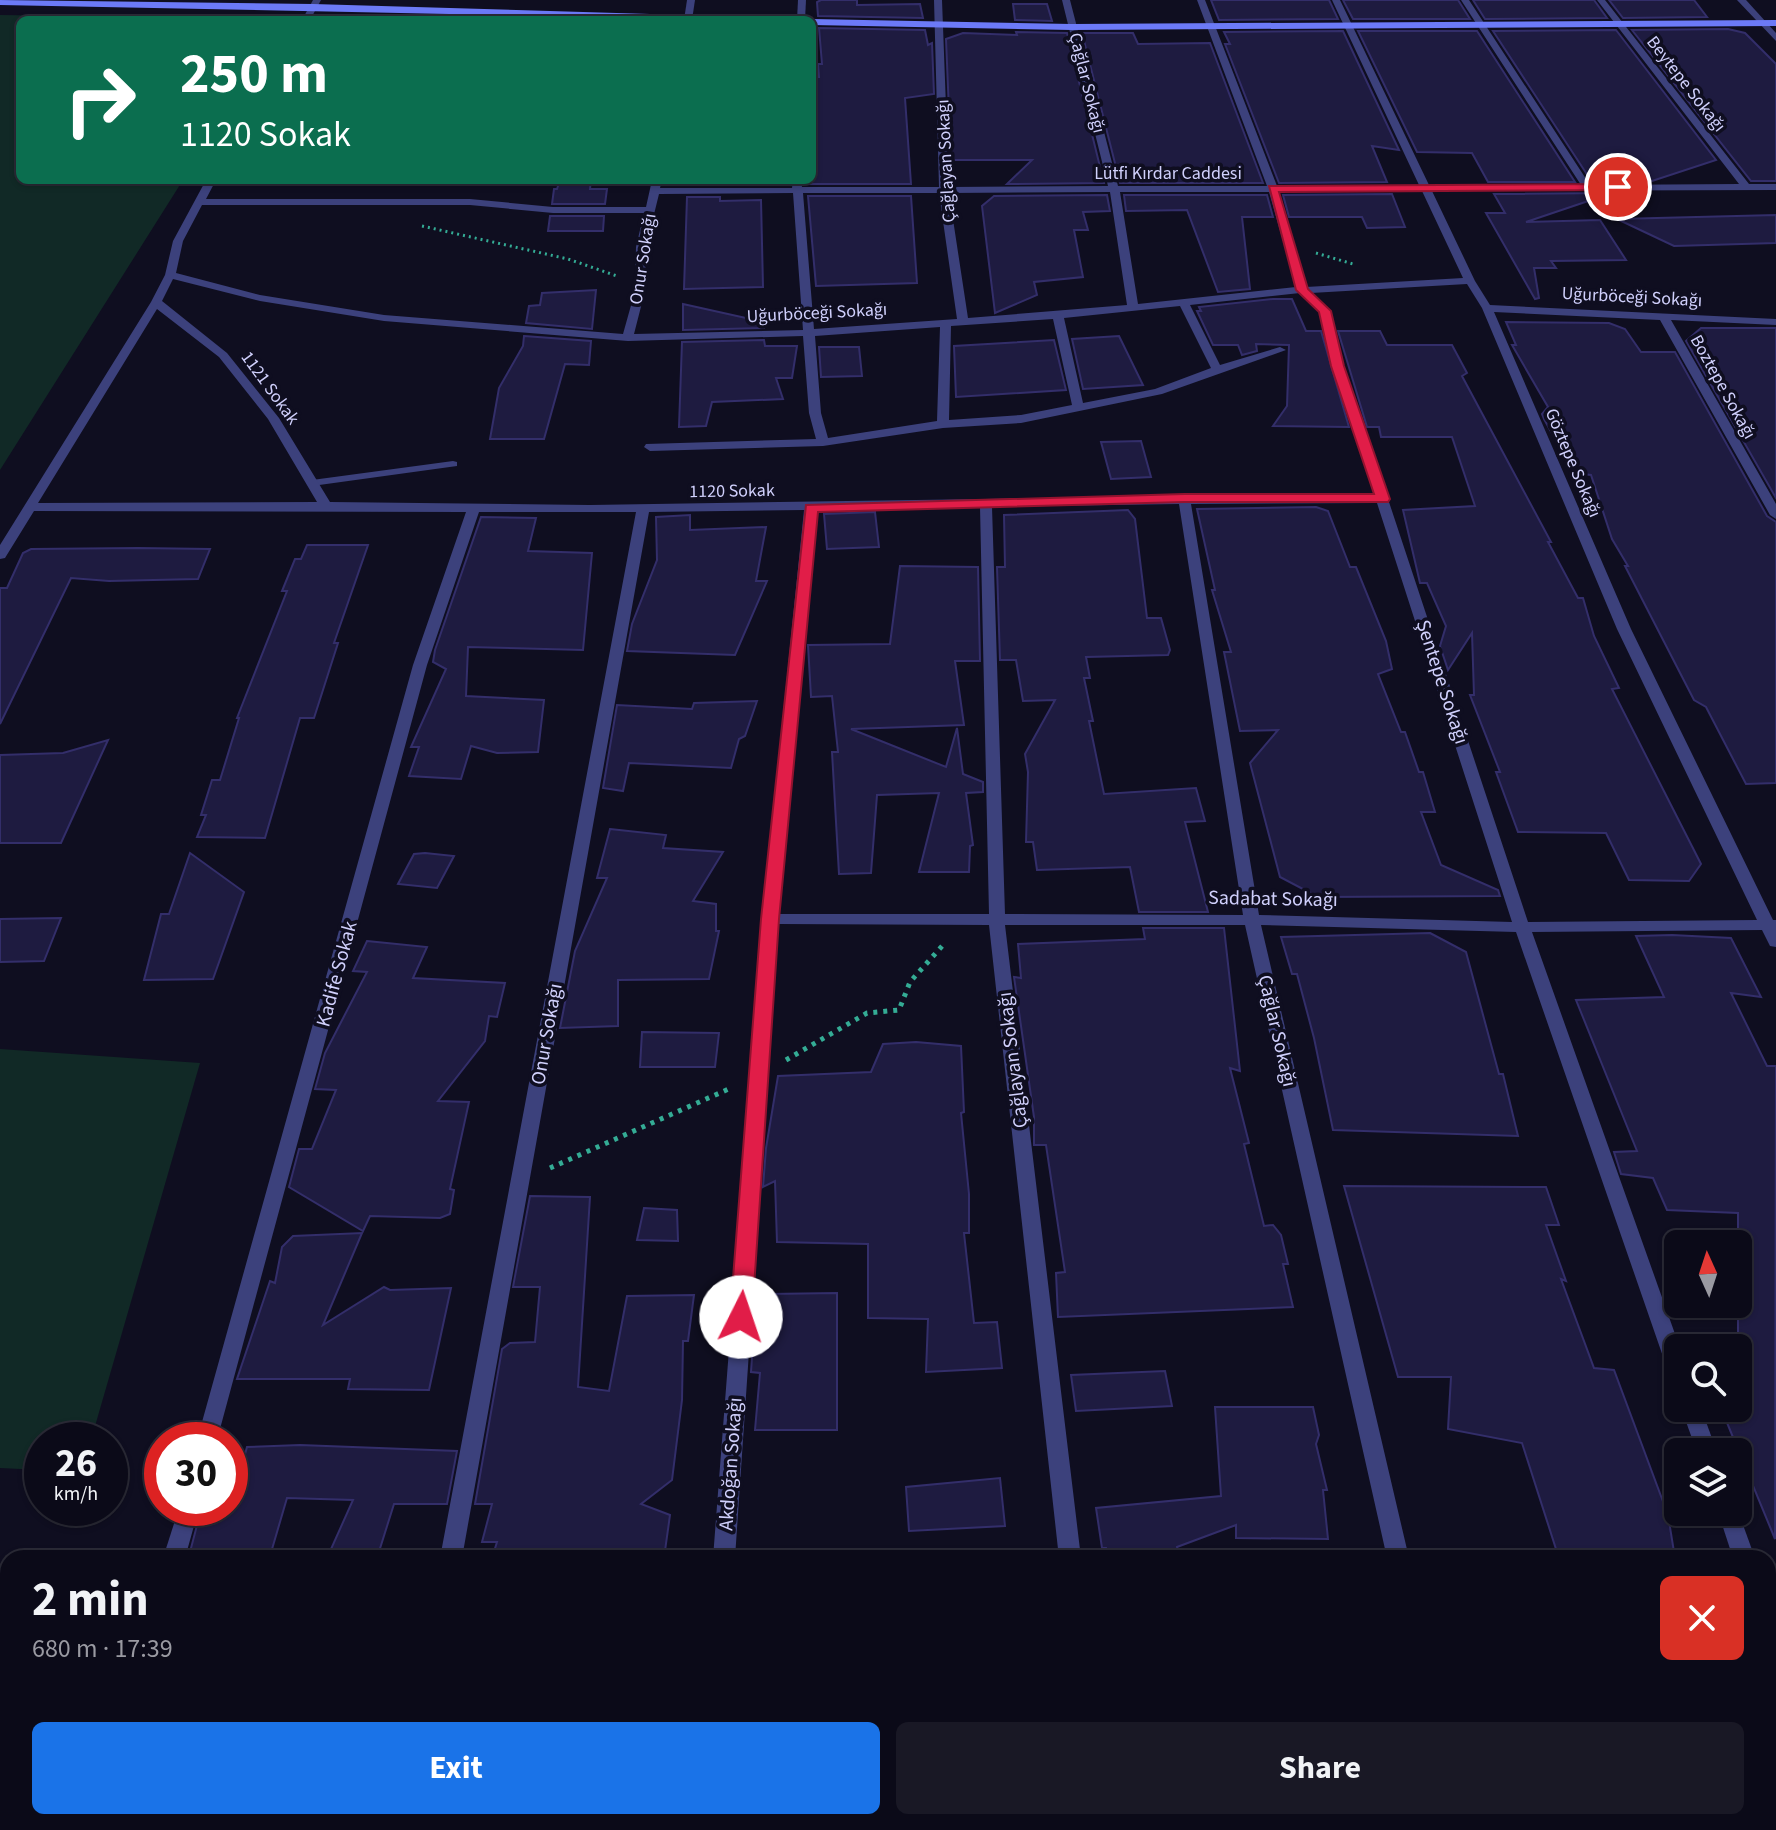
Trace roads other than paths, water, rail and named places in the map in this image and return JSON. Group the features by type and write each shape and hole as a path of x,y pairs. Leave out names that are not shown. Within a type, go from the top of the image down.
{"main road":[{"path":"0,2 315,3 618,16"},
{"path":"816,22 1072,27 1776,23"}],"street":[{"name":"Çağlayan Sokağı","path":"938,0 944,190 963,322"},
{"name":"Çağlar Sokağı","path":"1066,0 1114,189 1133,307"},
{"name":"Şentepe Sokağı","path":"1201,0 1273,188 1302,290 1325,311 1338,366 1522,927 1665,1334"},
{"name":"Göztepe Sokağı","path":"1336,0 1470,281 1487,308 1624,629 1772,925 1776,942"},
{"path":"1465,0 1587,187"},
{"name":"Beytepe Sokağı","path":"1601,0 1746,187"},
{"path":"1741,0 1776,38"},
{"path":"0,555 156,302 170,275 178,241 209,184"},
{"path":"797,185 815,413 823,442"},
{"name":"Lütfi Kırdar Caddesi","path":"656,186 797,185 944,190 1776,187"},
{"name":"Onur Sokağı","path":"628,338 641,284 641,247 656,186"},
{"path":"198,202 470,202 553,210 650,210"},
{"name":"Uğurböceği Sokağı","path":"170,275 260,298 384,318 628,338 809,333 1058,315 1302,290 1470,281"},
{"path":"1183,301 1217,370"},
{"name":"1121 Sokak","path":"156,302 223,355 273,418 326,506"},
{"name":"Uğurböceği Sokağı","path":"1487,308 1776,322"},
{"path":"1058,315 1078,407"},
{"name":"Boztepe Sokağı","path":"1664,317 1776,515"},
{"path":"943,424 946,323"},
{"path":"650,447 823,442 943,424 1021,419 1158,392 1280,350"},
{"name":"Çağlar Sokağı","path":"1184,498 1252,920 1396,1550"},
{"name":"1120 Sokak","path":"473,510 811,508 1184,498 1383,499"},
{"name":"Çağlayan Sokağı","path":"986,505 997,921 1069,1550"},
{"path":"30,507 326,506 473,510"},
{"name":"Akdoğan Sokağı","path":"725,1550 770,919 811,508"},
{"name":"Kadife Sokak","path":"212,1422 420,665 473,510"},
{"name":"Onur Sokağı","path":"452,1550 643,510"},
{"name":"Sadabat Sokağı","path":"770,919 1252,920 1522,927 1772,925"},
{"path":"176,1550 184,1526"},
{"path":"1733,1526 1741,1550"}],"lane":[{"path":"312,483 453,464"}]}
